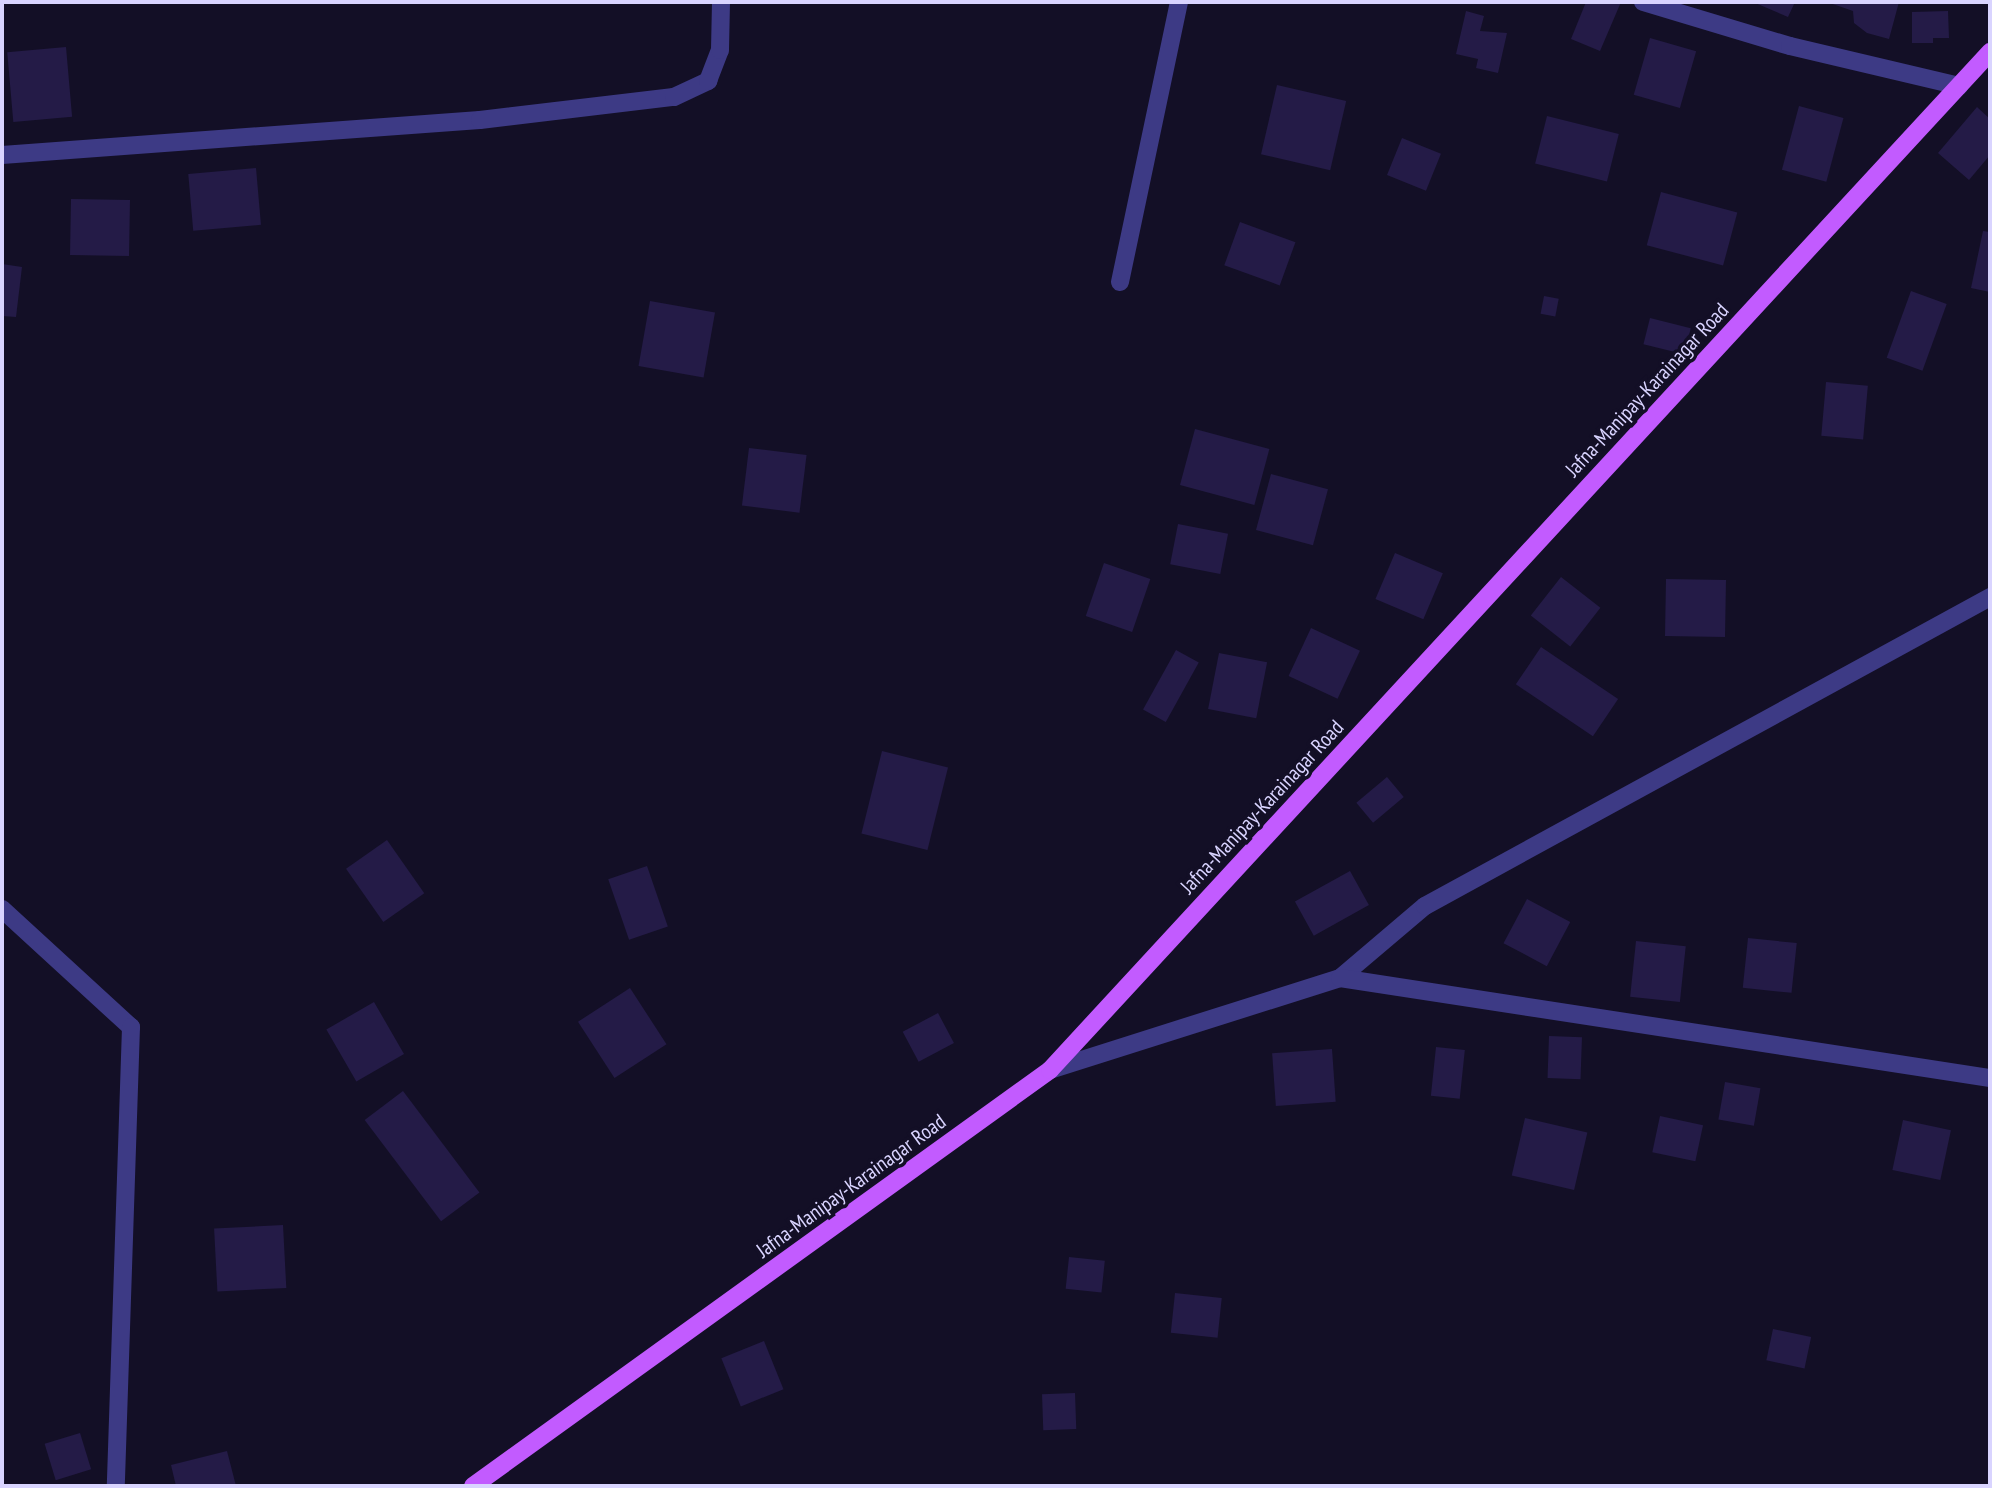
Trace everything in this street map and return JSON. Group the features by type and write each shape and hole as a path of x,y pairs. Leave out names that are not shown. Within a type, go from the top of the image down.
{"main road":[{"name":"Jafna-Manipay-Karainagar Road","path":"473,1486 1050,1070 1990,51"}],"street":[{"path":"2,155 480,120 674,97 708,81 720,50 721,2"},
{"path":"1120,282 1179,2"},
{"path":"1643,2 1790,46 1959,86"},
{"path":"1050,1070 1340,978 1425,906 1990,597"},
{"path":"2,909 131,1027 116,1486"},
{"path":"1340,978 1990,1078"}],"building":[{"path":"1586,2 1621,2 1600,51 1571,39"},
{"path":"1753,2 1795,2 1788,17"},
{"path":"1827,2 1899,2 1889,39 1867,33 1854,23 1853,11"},
{"path":"1466,11 1484,16 1480,31 1507,33 1498,73 1476,68 1478,59 1456,54"},
{"path":"1948,11 1949,38 1933,38 1933,43 1912,43 1912,12"},
{"path":"1650,38 1696,51 1680,108 1634,95"},
{"path":"66,47 72,117 13,122 7,52"},
{"path":"1277,85 1346,101 1330,170 1261,154"},
{"path":"1799,106 1843,118 1826,182 1782,170"},
{"path":"1977,107 1990,119 1990,155 1969,180 1938,153"},
{"path":"1547,116 1619,134 1607,181 1535,164"},
{"path":"1402,138 1441,154 1426,191 1387,175"},
{"path":"256,168 261,225 193,231 188,174"},
{"path":"1661,192 1737,212 1723,266 1647,245"},
{"path":"71,199 130,200 129,256 70,255"},
{"path":"1240,222 1295,242 1280,285 1224,265"},
{"path":"1983,231 1990,232 1990,292 1971,288"},
{"path":"2,264 22,267 16,317 2,316"},
{"path":"1911,291 1947,304 1922,371 1887,358"},
{"path":"1544,296 1559,299 1555,317 1541,314"},
{"path":"650,301 715,312 704,377 639,366"},
{"path":"1650,318 1691,328 1684,354 1643,344"},
{"path":"1826,382 1868,386 1863,439 1821,436"},
{"path":"1195,429 1269,449 1254,505 1180,485"},
{"path":"749,448 807,455 799,513 742,506"},
{"path":"1271,474 1328,489 1313,545 1256,530"},
{"path":"1178,524 1228,534 1220,574 1170,564"},
{"path":"1395,553 1443,573 1423,619 1375,599"},
{"path":"1104,563 1150,579 1132,632 1086,616"},
{"path":"1561,577 1600,608 1570,646 1531,616"},
{"path":"1666,579 1726,580 1725,637 1665,636"},
{"path":"1311,628 1360,651 1338,699 1289,676"},
{"path":"1541,647 1618,699 1593,736 1516,684"},
{"path":"1176,650 1199,663 1166,722 1143,709"},
{"path":"1219,653 1267,662 1256,718 1208,709"},
{"path":"882,751 948,767 927,850 861,833"},
{"path":"1387,777 1404,797 1373,823 1356,803"},
{"path":"387,840 424,893 383,922 346,869"},
{"path":"647,866 668,927 629,940 608,879"},
{"path":"1350,871 1369,905 1314,936 1295,902"},
{"path":"1527,899 1570,922 1547,966 1504,943"},
{"path":"1748,938 1797,943 1792,993 1743,988"},
{"path":"1636,941 1686,946 1680,1002 1630,997"},
{"path":"630,988 666,1044 614,1078 578,1022"},
{"path":"374,1002 404,1054 356,1081 326,1030"},
{"path":"938,1013 954,1043 919,1062 903,1032"},
{"path":"1549,1036 1582,1037 1581,1079 1548,1078"},
{"path":"1436,1047 1465,1050 1460,1099 1431,1096"},
{"path":"1332,1049 1336,1102 1276,1106 1272,1053"},
{"path":"1725,1082 1760,1088 1754,1126 1718,1119"},
{"path":"403,1091 479,1192 441,1221 365,1120"},
{"path":"1660,1116 1703,1125 1695,1161 1652,1152"},
{"path":"1525,1118 1587,1132 1574,1190 1512,1175"},
{"path":"1903,1120 1951,1130 1940,1180 1892,1170"},
{"path":"283,1225 286,1288 217,1292 214,1229"},
{"path":"1069,1257 1105,1261 1101,1293 1066,1289"},
{"path":"1175,1293 1222,1298 1218,1338 1171,1333"},
{"path":"1773,1329 1811,1337 1804,1368 1766,1360"},
{"path":"764,1341 783,1389 741,1406 721,1358"},
{"path":"1075,1393 1076,1429 1043,1430 1042,1394"},
{"path":"80,1433 91,1469 56,1480 45,1444"},
{"path":"227,1451 236,1486 176,1486 171,1465"}]}
